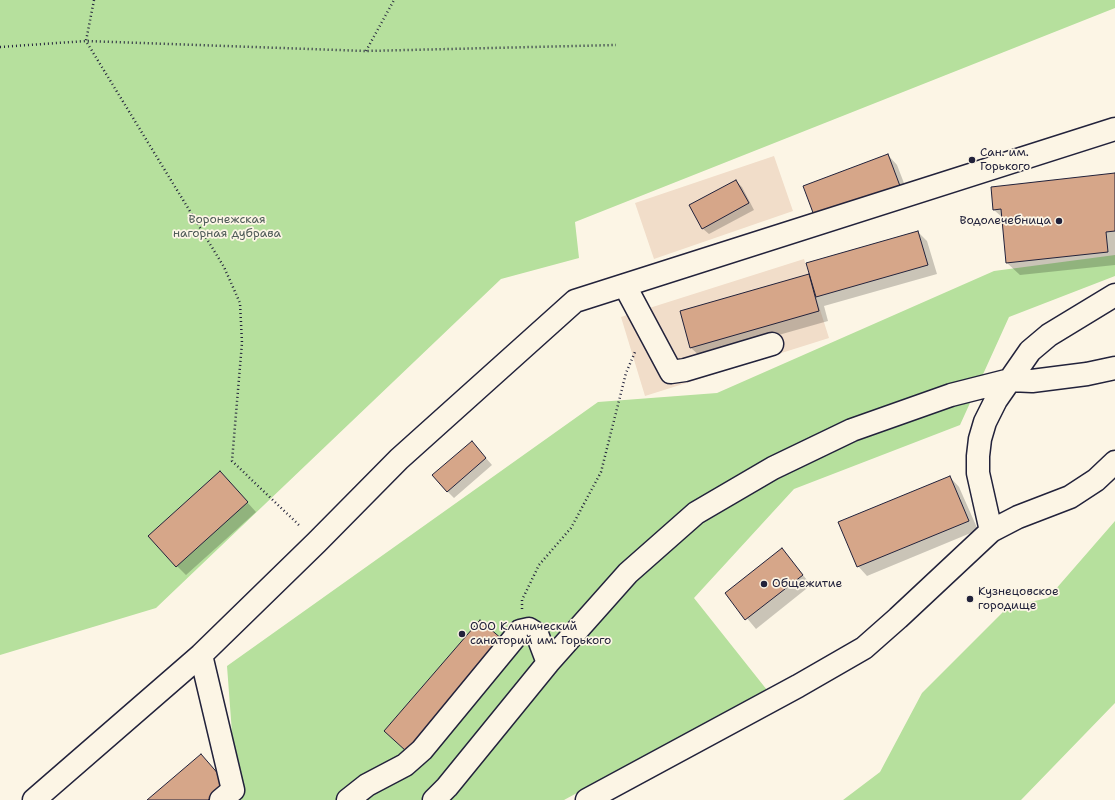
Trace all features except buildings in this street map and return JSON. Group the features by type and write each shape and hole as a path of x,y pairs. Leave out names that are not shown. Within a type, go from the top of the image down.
{"street":[{"path":"34,800 201,655 317,542 399,459 575,301 1115,128"},
{"path":"625,286 671,372 685,370 772,344"},
{"path":"991,531 978,473 979,445 985,422 996,400 1030,351 1045,339 1115,295"},
{"path":"434,800 448,787 548,663 628,573 696,513 773,468 852,430 951,395 1010,380 1032,381 1087,374 1115,368"},
{"path":"586,800 798,686 864,648 991,531 1018,517 1070,498 1096,480 1115,462"},
{"path":"348,800 367,785 405,765 422,750 520,631 529,629 534,630 548,663"},
{"path":"201,655 233,790 221,800"}],"path":[{"path":"94,0 86,42 224,267 240,303 242,343 232,461 317,542"},
{"path":"366,52 394,0"},
{"path":"0,47 86,42 366,52 616,45"},
{"path":"520,631 522,600 539,565 571,528 601,472 626,373 646,326"}],"shaded area":[{"path":"774,156 793,211 654,259 635,203"},
{"path":"804,259 829,338 645,396 621,317"}],"green space":[{"name":"Воронежская нагорная дубрава","path":"0,0 1115,0 1115,8 575,222 579,258 501,279 156,608 0,655"},
{"path":"1115,255 1115,276 1009,317 960,425 794,489 694,598 767,690 564,800 237,800 227,666 598,402 717,393 994,271"},
{"path":"1115,521 1115,703 1021,800 843,800 880,772 922,693 1008,607 1048,598"}],"place":[{"name":"Сан. им. Горького","path":"972,160"},
{"name":"Водолечебница","path":"1059,221"},
{"name":"Общежитие","path":"764,584"},
{"name":"Кузнецовское городище","path":"970,599"},
{"name":"ООО Клинический санаторий им. Горького","path":"462,634"}]}
